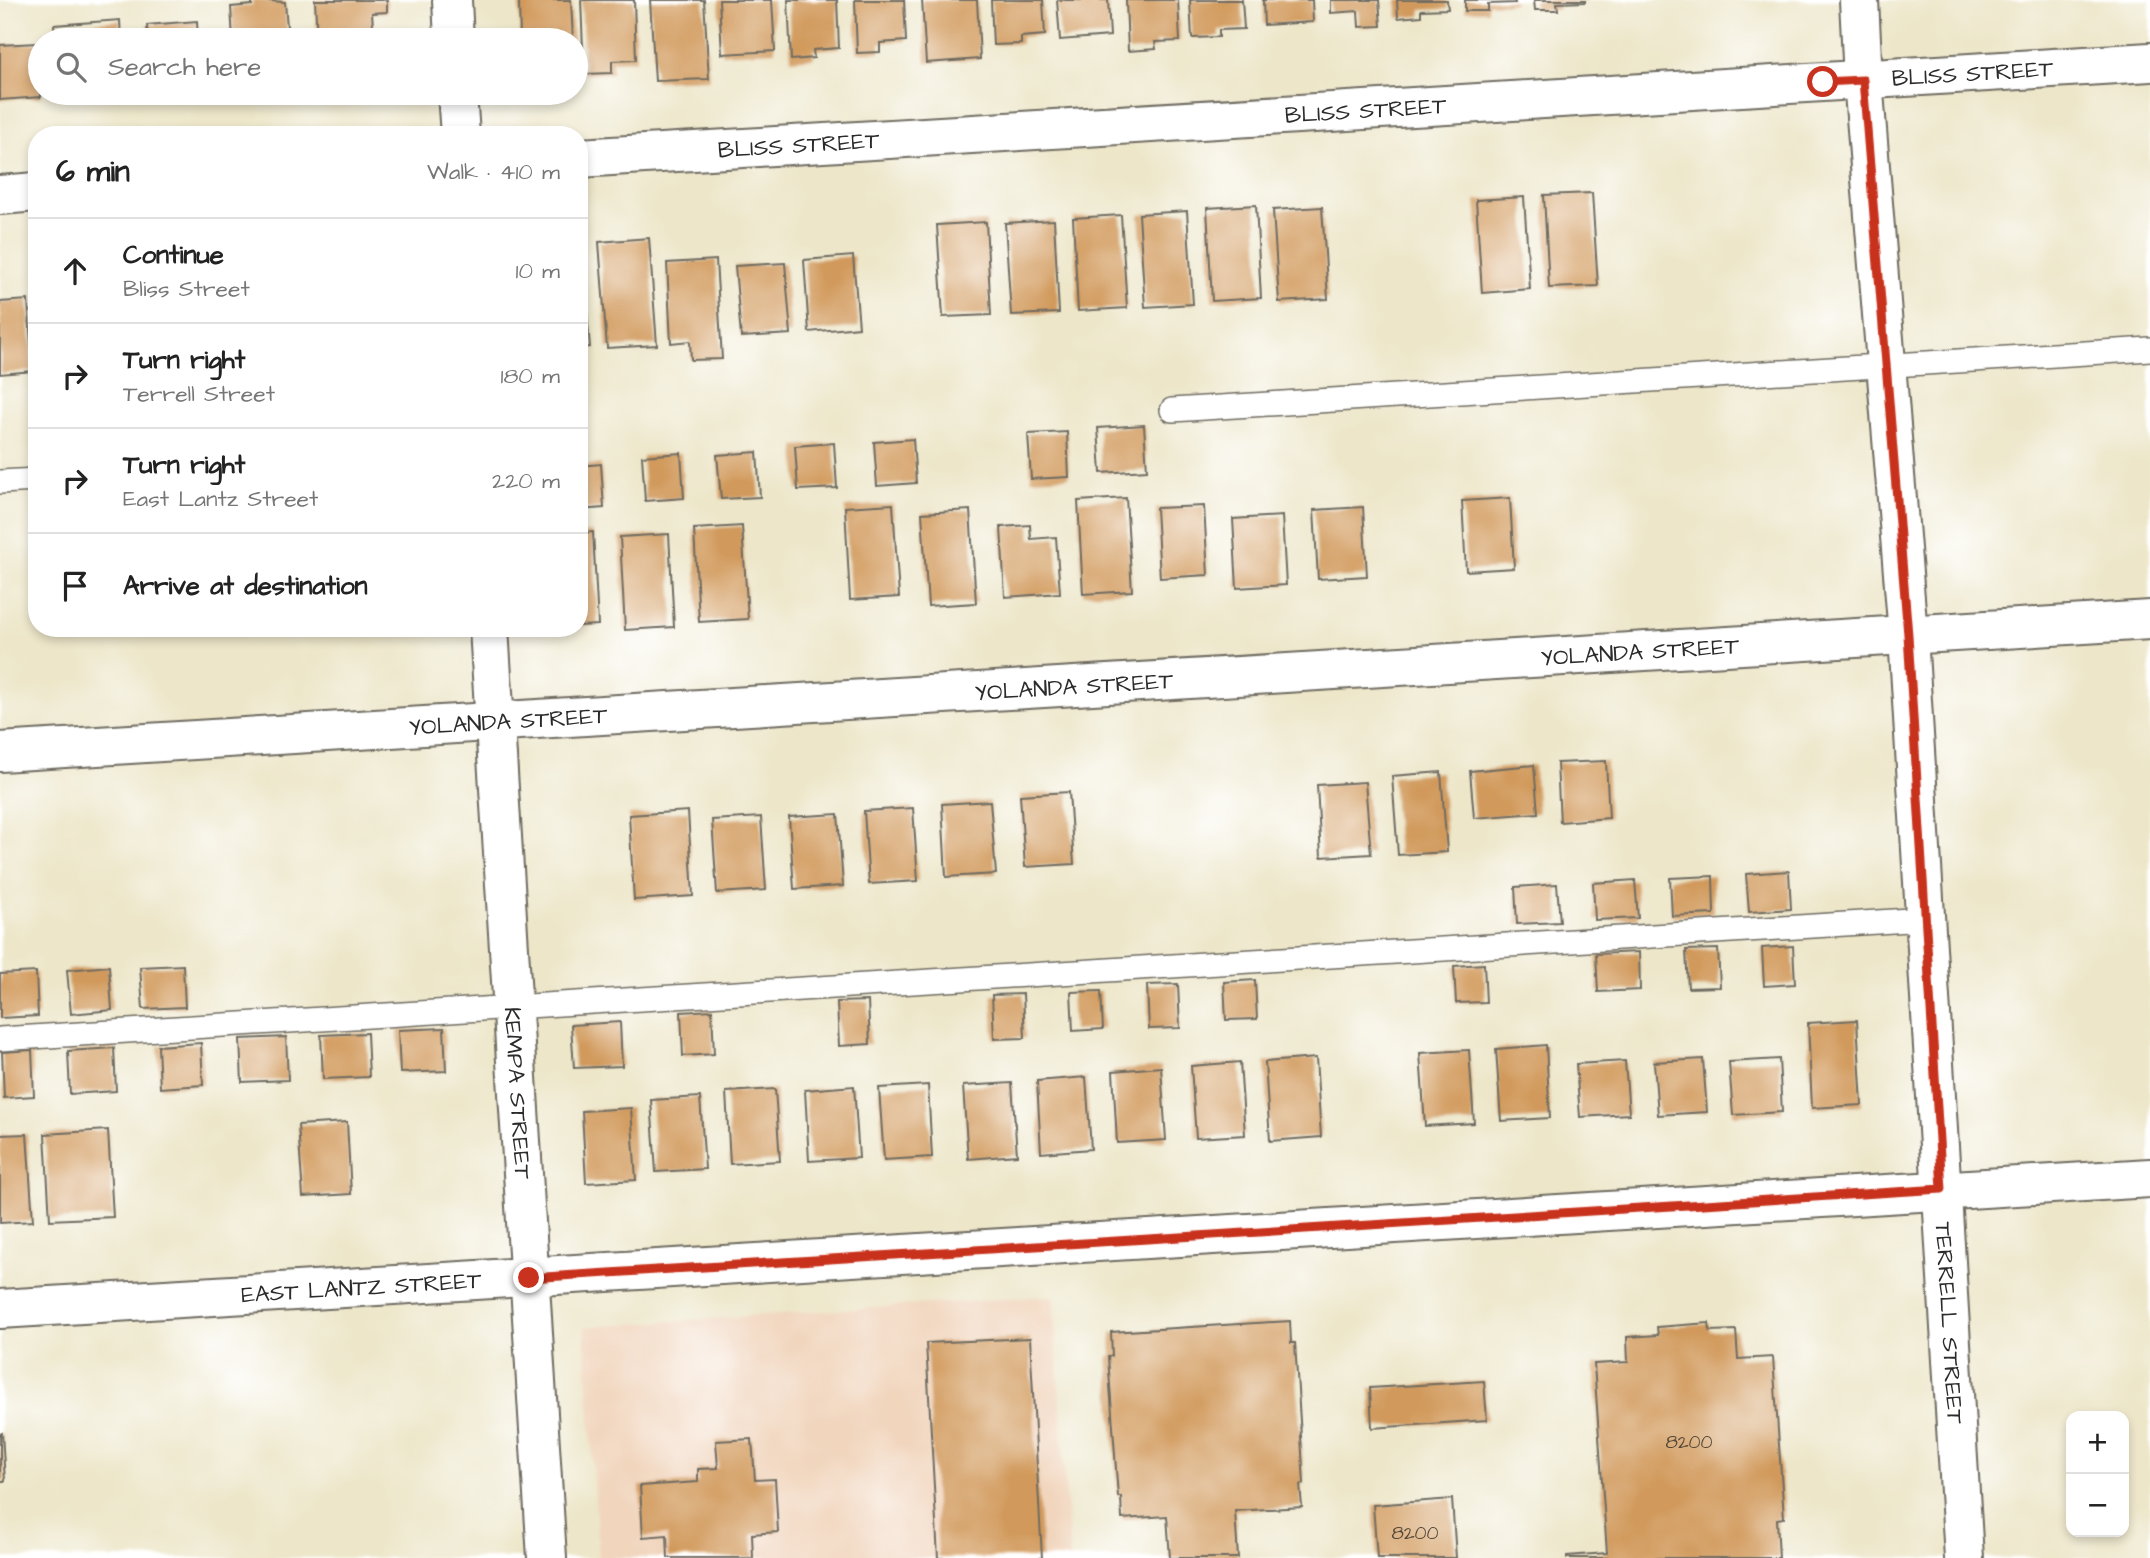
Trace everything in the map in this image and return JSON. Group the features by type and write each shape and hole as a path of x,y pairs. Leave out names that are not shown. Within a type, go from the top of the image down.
{"street":[{"path":"452,0 453,28"},
{"name":"TERRELL STREET","path":"1859,0 1863,80 1908,635 1964,1558"},
{"name":"BLISS STREET","path":"588,157 2150,62"},
{"path":"458,105 459,126"},
{"path":"0,195 28,193"},
{"name":"YOLANDA STREET","path":"0,752 2150,620"},
{"name":"KEMPA STREET","path":"490,637 547,1558"},
{"name":"EAST LANTZ STREET","path":"0,1309 2150,1178"}],"lane":[{"path":"1172,410 2150,349"},
{"path":"0,482 28,480"},
{"path":"0,1039 1925,919"}],"shaded area":[{"path":"1053,1296 1070,1558 599,1558 584,1327"}],"building":[{"path":"252,0 285,2 287,28 232,28 231,7 252,5"},
{"path":"315,0 387,0 387,12 372,13 373,28 316,28"},
{"path":"519,0 571,0 572,28 520,28"},
{"path":"581,0 634,0 636,60 612,61 612,73 588,74 588,28 582,28"},
{"path":"650,0 704,0 709,79 655,81"},
{"path":"719,0 772,0 775,51 722,54"},
{"path":"788,0 837,0 839,48 813,50 814,58 791,60"},
{"path":"855,0 904,0 906,41 880,43 880,52 857,53"},
{"path":"922,0 977,0 980,59 926,63"},
{"path":"991,0 1043,0 1045,35 1021,37 1021,44 993,45"},
{"path":"1057,0 1108,0 1110,36 1060,40"},
{"path":"1126,0 1178,0 1180,41 1155,42 1156,49 1128,51"},
{"path":"1190,0 1242,0 1244,29 1219,30 1219,37 1192,38"},
{"path":"1263,0 1312,0 1313,22 1264,25"},
{"path":"1331,0 1379,0 1381,26 1359,27 1358,11 1331,13"},
{"path":"1397,0 1447,0 1448,9 1421,10 1421,16 1398,18"},
{"path":"1465,0 1514,0 1515,3 1488,4 1488,11 1465,11"},
{"path":"1534,0 1585,2 1557,3 1558,10 1535,10"},
{"path":"120,20 120,28 54,28 54,25"},
{"path":"197,21 197,28 147,28 147,25"},
{"path":"28,43 28,98 0,100 0,45"},
{"path":"1592,193 1598,286 1549,288 1544,195"},
{"path":"1524,197 1530,289 1482,293 1476,200"},
{"path":"1256,205 1261,298 1212,301 1207,208"},
{"path":"1322,207 1328,299 1279,302 1273,210"},
{"path":"1187,211 1193,304 1145,307 1139,214"},
{"path":"1121,215 1127,308 1078,311 1073,218"},
{"path":"1054,220 1059,313 1011,315 1005,223"},
{"path":"986,222 991,315 943,317 937,225"},
{"path":"649,238 657,345 607,348 599,242"},
{"path":"853,256 859,327 809,332 804,260"},
{"path":"716,260 722,359 691,360 690,341 671,343 667,263"},
{"path":"785,263 791,334 741,337 735,266"},
{"path":"28,300 28,371 0,374 0,302"},
{"path":"1144,425 1147,470 1101,473 1098,428"},
{"path":"1067,432 1069,477 1031,479 1028,434"},
{"path":"913,439 916,483 877,486 874,442"},
{"path":"834,443 837,488 798,490 795,446"},
{"path":"757,452 760,497 721,499 717,455"},
{"path":"681,453 684,498 645,501 642,456"},
{"path":"601,464 604,508 588,509 588,465"},
{"path":"1126,498 1132,591 1083,594 1078,501"},
{"path":"1510,498 1514,568 1466,571 1462,501"},
{"path":"893,504 899,597 850,600 845,507"},
{"path":"1204,506 1208,575 1160,578 1156,508"},
{"path":"1363,507 1367,576 1318,579 1314,510"},
{"path":"970,510 976,603 928,606 922,513"},
{"path":"1282,516 1286,585 1237,588 1233,519"},
{"path":"1030,525 1031,539 1056,537 1060,593 1005,597 1001,527"},
{"path":"742,526 748,619 699,622 694,529"},
{"path":"588,532 593,532 598,625 588,626"},
{"path":"669,534 674,627 625,630 620,537"},
{"path":"1606,761 1609,818 1560,822 1557,763"},
{"path":"1534,765 1538,813 1474,818 1470,771"},
{"path":"1441,772 1447,852 1398,855 1392,776"},
{"path":"1365,782 1371,854 1321,857 1317,785"},
{"path":"1069,792 1074,864 1025,867 1020,795"},
{"path":"990,801 996,874 946,877 942,804"},
{"path":"913,808 918,881 869,884 864,811"},
{"path":"688,811 693,896 634,900 629,815"},
{"path":"838,814 843,886 794,889 789,817"},
{"path":"761,817 766,890 717,893 712,820"},
{"path":"1789,871 1791,909 1749,912 1746,874"},
{"path":"1713,876 1714,914 1672,916 1670,878"},
{"path":"1635,880 1638,918 1595,920 1593,883"},
{"path":"1557,884 1560,922 1517,924 1515,887"},
{"path":"1793,946 1795,984 1764,986 1762,948"},
{"path":"1718,949 1720,987 1688,988 1686,950"},
{"path":"1639,952 1640,990 1598,992 1596,954"},
{"path":"1484,964 1486,1002 1456,1003 1454,966"},
{"path":"183,965 185,1007 143,1009 140,967"},
{"path":"109,966 112,1010 71,1014 67,970"},
{"path":"36,972 38,1016 0,1018 0,974"},
{"path":"1255,980 1257,1019 1226,1020 1224,982"},
{"path":"1178,984 1180,1028 1149,1029 1147,985"},
{"path":"1101,991 1103,1029 1073,1031 1071,992"},
{"path":"1023,994 1025,1038 994,1039 992,995"},
{"path":"868,1001 870,1044 839,1046 837,1002"},
{"path":"712,1010 714,1054 683,1056 681,1012"},
{"path":"1857,1020 1862,1105 1812,1108 1808,1023"},
{"path":"620,1022 622,1066 574,1068 571,1025"},
{"path":"444,1028 446,1071 400,1073 398,1030"},
{"path":"367,1033 369,1077 323,1079 321,1035"},
{"path":"286,1037 288,1080 242,1082 240,1039"},
{"path":"201,1043 203,1085 160,1088 158,1046"},
{"path":"1546,1045 1550,1118 1501,1121 1496,1049"},
{"path":"114,1048 116,1091 70,1094 68,1051"},
{"path":"32,1050 34,1096 4,1098 2,1052"},
{"path":"1469,1050 1474,1123 1425,1126 1420,1053"},
{"path":"1316,1058 1321,1137 1270,1141 1265,1062"},
{"path":"1703,1059 1707,1112 1658,1115 1654,1062"},
{"path":"1779,1059 1782,1112 1733,1115 1729,1062"},
{"path":"1625,1061 1629,1114 1580,1117 1576,1064"},
{"path":"1240,1062 1245,1135 1196,1138 1191,1066"},
{"path":"1161,1067 1166,1140 1117,1143 1113,1071"},
{"path":"1086,1077 1091,1149 1041,1153 1037,1081"},
{"path":"1012,1083 1017,1155 968,1159 963,1086"},
{"path":"928,1085 932,1157 884,1160 879,1088"},
{"path":"854,1086 859,1158 809,1161 805,1090"},
{"path":"775,1089 780,1161 730,1164 726,1092"},
{"path":"700,1097 705,1169 656,1172 651,1100"},
{"path":"631,1108 636,1180 586,1183 582,1111"},
{"path":"347,1122 351,1194 303,1197 298,1125"},
{"path":"108,1130 113,1217 50,1220 45,1134"},
{"path":"27,1134 33,1221 0,1223 0,1135"},
{"path":"1290,1321 1291,1343 1295,1343 1304,1484 1300,1485 1302,1507 1235,1511 1238,1558 1170,1558 1167,1516 1122,1519 1108,1357 1112,1356 1111,1332"},
{"path":"1709,1323 1710,1331 1736,1330 1738,1359 1773,1357 1784,1518 1777,1519 1779,1558 1567,1558 1607,1553 1594,1364 1628,1362 1627,1337 1658,1335 1657,1327"},
{"path":"1030,1338 1042,1558 938,1558 926,1343"},
{"path":"1484,1381 1487,1420 1372,1428 1370,1388"},
{"path":"2,1433 5,1481 0,1481"},
{"path":"752,1439 755,1480 775,1479 778,1532 752,1534 753,1558 668,1558 667,1535 643,1537 640,1486 698,1482 698,1469 718,1468 716,1441"},
{"path":"1452,1499 1456,1558 1377,1558 1373,1505"}],"route":[{"path":"529,1278 1942,1189 1908,635 1863,80 1823,82"}]}
